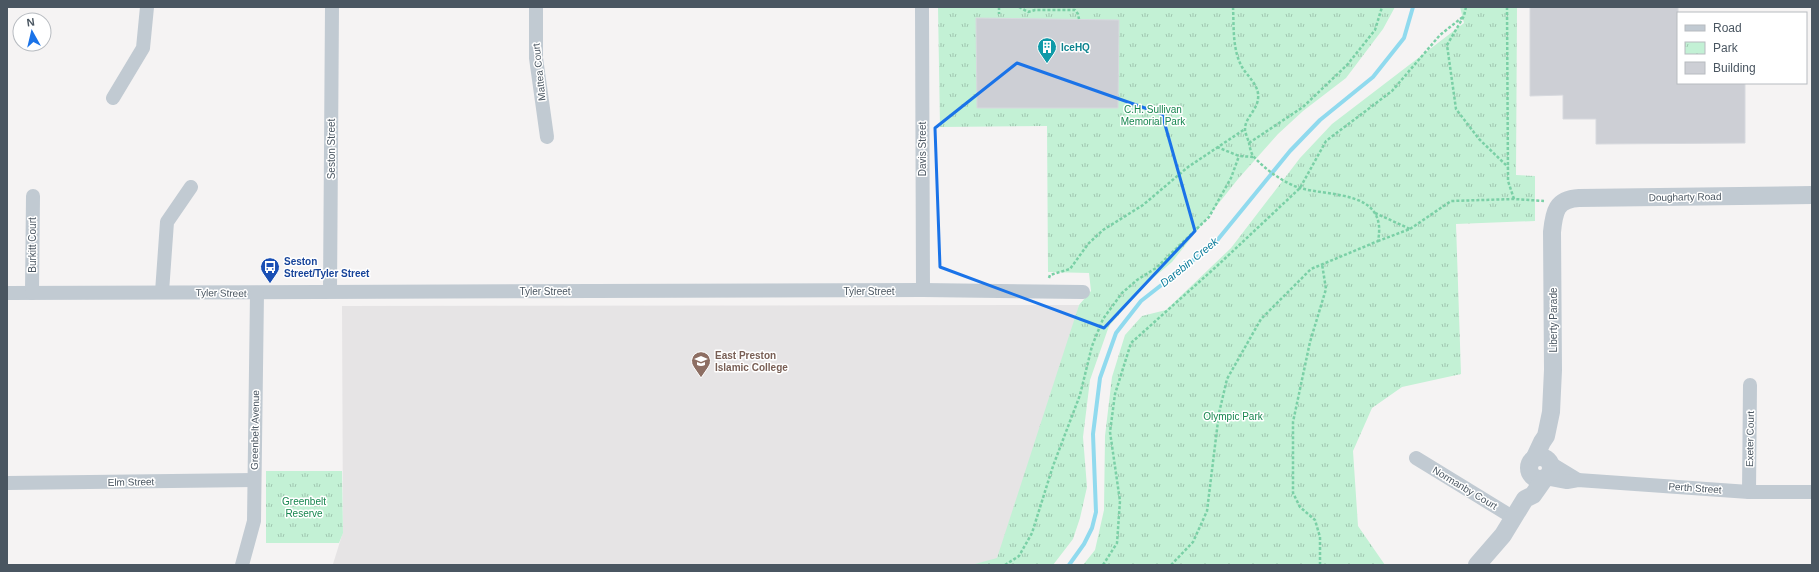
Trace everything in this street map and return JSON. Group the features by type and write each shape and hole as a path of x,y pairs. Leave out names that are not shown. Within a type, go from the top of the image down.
{"street":[{"path":"113,98 143,48 148,7"},
{"name":"Seston Street","path":"330,291 332,7"},
{"name":"Mattea Court","path":"536,7 536,58 547,137"},
{"name":"Davis Street","path":"922,7 923,290"},
{"path":"162,292 167,222 191,187"},
{"name":"Dougharty Road","path":"1559,205 1566,200 1579,198 1812,195"},
{"name":"Burkitt Court","path":"32,293 33,196"},
{"name":"Liberty Parade","path":"1542,468 1549,442 1546,436 1551,412 1552,232 1555,214 1559,205"},
{"name":"Tyler Street","path":"7,293 923,290 1083,292"},
{"name":"Greenbelt Avenue","path":"242,565 254,521 257,293"},
{"name":"Exeter Court","path":"1749,492 1750,385"},
{"name":"Normanby Court","path":"1416,458 1514,518"},
{"path":"1477,565 1494,547 1525,499 1533,495 1542,468"},
{"name":"Perth Street","path":"1542,468 1578,480 1749,492 1812,492"},
{"name":"Elm Street","path":"7,483 254,480"}],"path":[{"path":"998,7 999,14"},
{"path":"1019,7 1028,12 1035,10 1074,10 1078,14 1079,19"},
{"path":"1028,12 1029,7"},
{"path":"1233,7 1237,54 1242,66 1256,86 1259,98 1255,111 1247,121 1245,129 1254,157 1281,179 1300,188 1344,194 1367,205 1375,213 1410,229"},
{"path":"1249,143 1303,107 1347,65 1375,30 1382,7"},
{"path":"1466,7 1464,16 1447,45 1456,109 1479,139 1508,167"},
{"path":"1507,7 1508,181 1514,199"},
{"path":"1103,565 1117,544 1120,501 1110,432 1115,394 1131,343 1217,266 1300,188 1326,141 1392,91 1440,35 1464,16"},
{"path":"1048,291 1050,275 1070,269 1088,244 1103,230 1143,205 1188,168 1245,129"},
{"path":"1217,147 1239,156 1254,157"},
{"path":"1005,565 1019,556 1032,533 1053,466 1080,395 1092,346 1103,318 1122,293 1137,280 1156,268 1209,217 1231,178 1239,156"},
{"path":"1171,565 1193,542 1207,511 1219,413 1228,379 1261,319 1311,269 1410,229 1451,201 1514,199 1536,200 1559,205"},
{"path":"1375,213 1380,227 1378,241"},
{"path":"1320,565 1320,537 1314,520 1300,507 1293,493 1293,422 1310,342 1326,289 1322,264"}],"highlighted area":[{"path":"1017,63 1162,114 1195,231 1104,328 940,267 935,128"}],"shaded area":[{"name":"East Preston Islamic College","path":"1079,305 1039,450 997,559 971,565 333,564 343,532 342,306"}],"green space":[{"name":"C.H. Sullivan Memorial Park","path":"938,7 1395,7 1383,29 1346,78 1303,111 1278,134 1238,179 1172,262 1147,283 1109,326 1090,380 1083,437 1087,487 1080,518 1073,539 1053,565 971,565 997,558 1079,305 1091,291 1089,273 1048,272 1047,126 940,127"},
{"name":"Olympic Park","path":"1460,7 1517,7 1516,175 1535,176 1535,221 1456,224 1461,374 1402,387 1372,408 1353,451 1358,526 1385,565 1083,565 1095,550 1104,510 1105,436 1112,377 1125,335 1142,316 1166,310 1231,248 1300,158 1332,124 1464,23"},
{"name":"Greenbelt Reserve","path":"266,471 342,471 343,533 339,543 266,543"}],"building":[{"path":"1530,7 1678,7 1677,84 1745,84 1745,143 1596,144 1596,119 1563,119 1563,95 1530,96"},
{"name":"IceHQ","path":"976,18 1119,20 1118,108 977,108"}],"waterway":[{"name":"Darebin Creek","path":"1069,565 1084,544 1092,528 1096,512 1093,434 1100,378 1116,333 1141,301 1215,243 1290,151 1320,120 1373,77 1404,38 1413,7"}],"place":[{"name":"IceHQ","path":"1047,64"},
{"name":"Seston Street/Tyler Street","path":"270,284"},
{"name":"East Preston Islamic College","path":"701,378"}]}
